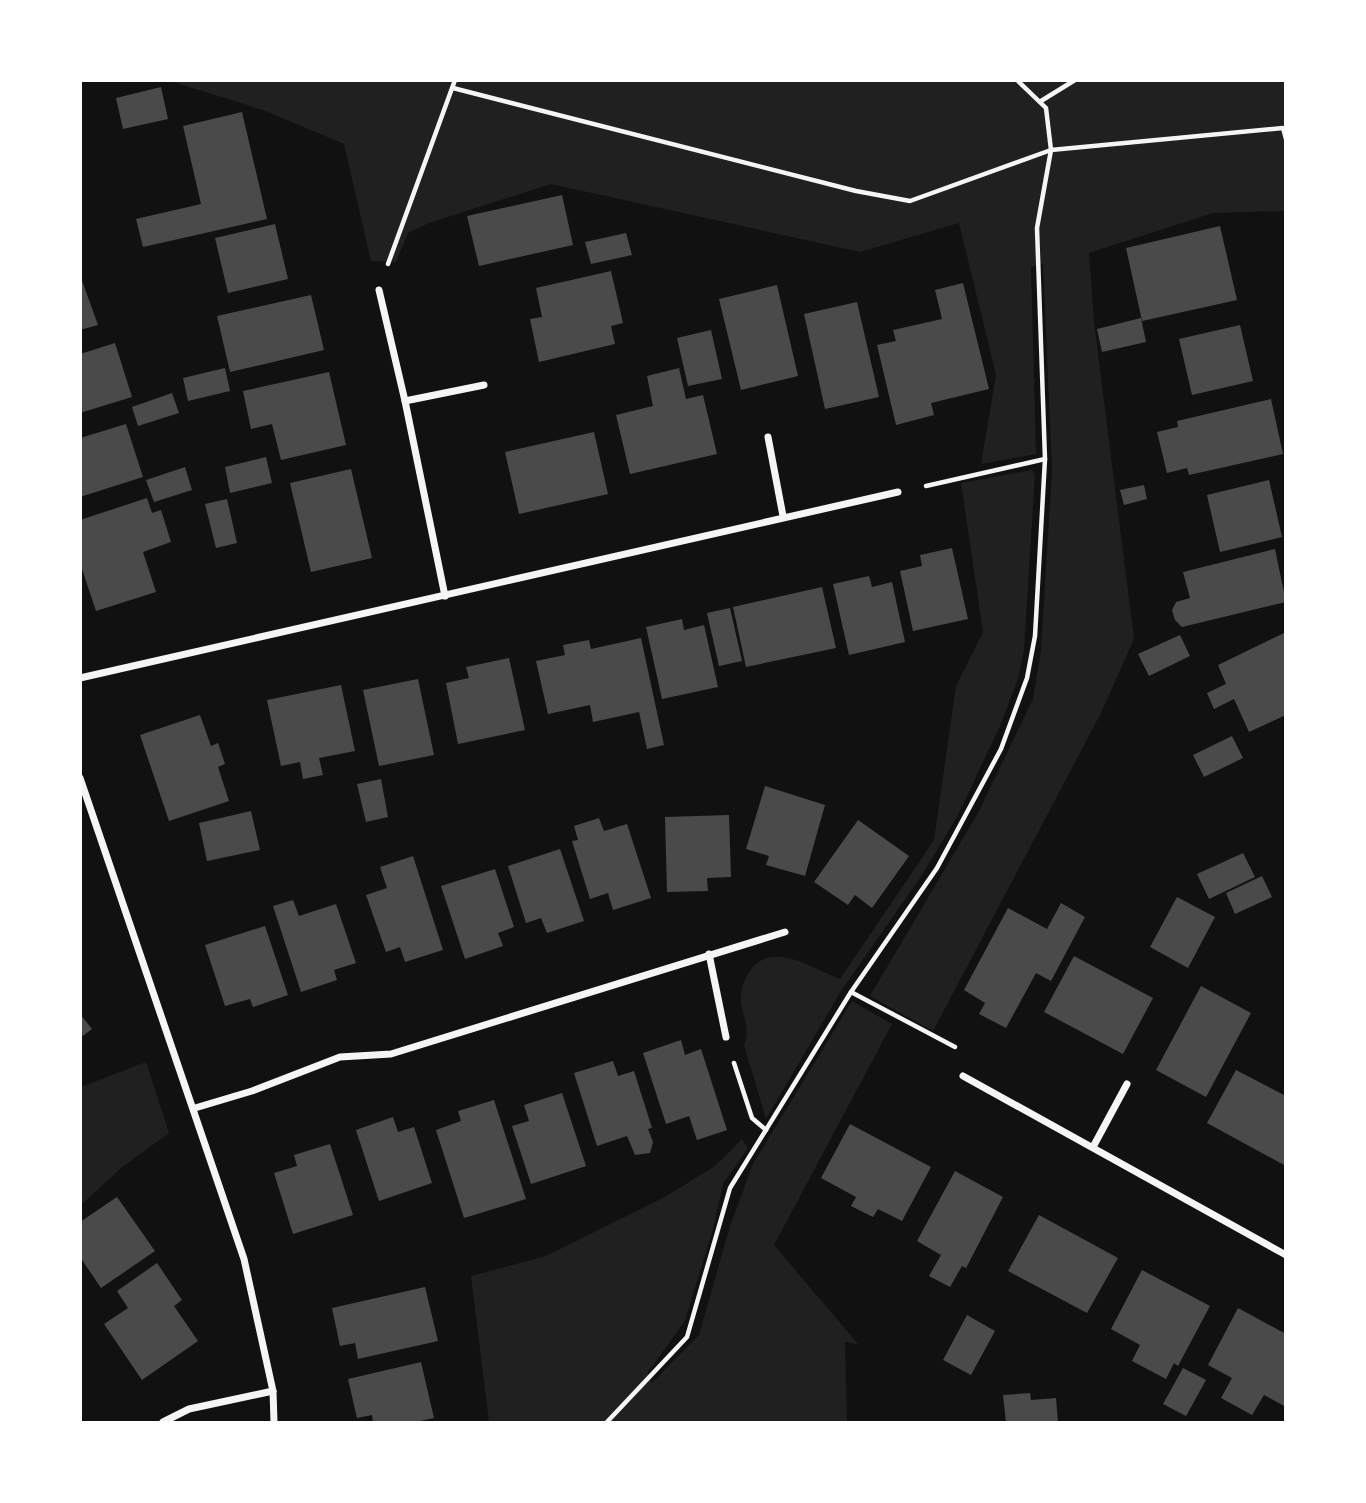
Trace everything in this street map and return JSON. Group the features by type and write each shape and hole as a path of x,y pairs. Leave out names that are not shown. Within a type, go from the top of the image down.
{"street":[{"path":"379,290 445,596"},
{"path":"405,401 484,385"},
{"path":"768,436 783,516"},
{"path":"80,678 898,492"},
{"path":"80,778 195,1108 244,1259 273,1391 274,1423"},
{"path":"195,1108 252,1091 340,1057 391,1054 785,932"},
{"path":"709,954 726,1037"},
{"path":"963,1076 1286,1255"},
{"path":"1093,1147 1127,1084"},
{"path":"163,1423 189,1409 273,1391"}],"path":[{"path":"379,290 455,80"},
{"path":"607,1423 687,1337 730,1188 851,992 937,868 1001,749 1027,678 1035,636 1045,460 1037,228 1051,150 1046,108 1017,80"},
{"path":"1041,101 1075,80"},
{"path":"453,88 843,187 910,201 1051,150 1283,128 1286,139"},
{"path":"898,492 1045,460"},
{"path":"851,992 960,1050 963,1076"},
{"path":"726,1037 752,1118 766,1130"}],"shaded area":[{"path":"170,81 1285,81 1285,211 1213,213 1089,253 1094,321 1134,639 1101,713 933,1031 870,996 978,813 1033,699 1041,650 1052,470 1043,264 1031,267 1036,454 981,464 996,375 959,223 860,252 551,184 429,223 408,233 396,262 371,261 344,144 263,110"},
{"path":"1032,470 1035,475 1024,650 1018,679 1000,726 958,815 922,875 841,991 766,1119 744,1045 747,1029 741,998 744,982 759,962 770,957 793,959 840,979 934,840 956,686 983,632 961,483"},
{"path":"852,1001 892,1024 774,1245 858,1344 845,1342 847,1422 489,1422 471,1276 546,1256 665,1197 715,1166 742,1139 748,1148 723,1184 713,1229 685,1321 648,1372 652,1383 699,1335 730,1226 753,1164"},
{"path":"146,1062 169,1133 121,1168 81,1205 81,1087"}],"building":[{"path":"161,87 168,119 123,129 116,98"},
{"path":"242,112 267,219 143,247 136,219 201,204 183,126"},
{"path":"562,195 573,245 479,266 467,216"},
{"path":"275,224 288,279 228,293 215,238"},
{"path":"1220,226 1237,300 1142,321 1126,248"},
{"path":"626,233 632,255 591,264 585,242"},
{"path":"611,271 623,323 611,326 615,344 539,362 530,319 542,317 536,288"},
{"path":"80,275 98,325 80,330"},
{"path":"963,283 989,389 931,403 934,415 896,425 877,345 896,341 893,330 942,319 935,290"},
{"path":"777,285 798,376 741,390 719,299"},
{"path":"311,295 324,350 230,372 217,316"},
{"path":"857,302 879,397 825,409 804,314"},
{"path":"1141,318 1146,342 1102,352 1097,329"},
{"path":"1240,325 1253,381 1192,395 1179,339"},
{"path":"711,330 722,379 688,386 677,338"},
{"path":"115,343 132,397 80,413 80,354"},
{"path":"225,368 230,391 188,401 183,378"},
{"path":"679,368 686,399 703,395 717,454 630,474 616,415 653,406 647,376"},
{"path":"329,372 346,445 281,460 272,424 251,429 243,391"},
{"path":"172,393 179,413 138,426 132,407"},
{"path":"1271,399 1283,454 1189,475 1187,468 1167,473 1157,432 1178,427 1177,421"},
{"path":"126,424 143,477 80,497 80,438"},
{"path":"594,432 608,494 519,514 505,452"},
{"path":"266,457 272,483 230,493 225,467"},
{"path":"185,467 192,490 154,502 146,480"},
{"path":"351,469 372,558 311,572 290,483"},
{"path":"1269,480 1282,537 1220,552 1207,495"},
{"path":"1144,485 1147,499 1124,505 1120,490"},
{"path":"147,498 152,513 161,510 171,542 143,552 156,592 96,611 80,563 80,520"},
{"path":"227,499 237,543 216,548 205,504"},
{"path":"952,548 968,619 913,631 900,571 922,566 920,555"},
{"path":"1275,549 1286,602 1182,627 1175,620 1172,610 1176,602 1190,598 1183,572"},
{"path":"869,576 872,587 892,582 905,642 849,655 833,584"},
{"path":"822,587 836,648 746,667 733,607"},
{"path":"730,608 742,661 719,666 707,613"},
{"path":"682,619 684,630 704,625 718,687 662,699 646,627"},
{"path":"1286,632 1286,715 1249,732 1234,699 1214,709 1207,693 1226,684 1218,665"},
{"path":"1180,635 1190,656 1149,676 1138,654"},
{"path":"641,638 664,745 647,749 639,712 593,722 590,705 548,714 536,661 565,655 563,645 589,640 591,649"},
{"path":"509,658 525,730 458,744 446,683 469,678 466,667"},
{"path":"418,679 434,755 379,766 363,690"},
{"path":"341,685 355,751 319,758 323,775 303,779 300,762 281,766 267,700"},
{"path":"200,715 211,746 218,743 225,764 218,767 229,801 169,821 140,735"},
{"path":"1232,736 1243,758 1204,777 1193,755"},
{"path":"381,779 388,817 366,822 357,784"},
{"path":"765,786 825,805 805,876 766,865 769,856 746,849"},
{"path":"251,811 260,850 207,861 199,823"},
{"path":"729,815 731,877 707,878 708,891 667,892 665,817"},
{"path":"599,818 604,831 627,824 651,898 613,910 608,893 590,899 572,841 578,840 574,826"},
{"path":"858,820 909,856 872,908 855,895 848,905 814,882"},
{"path":"560,849 584,921 547,933 541,918 526,923 508,866"},
{"path":"1243,853 1255,877 1209,899 1197,874"},
{"path":"413,856 443,950 405,962 400,947 386,952 366,895 387,888 380,867"},
{"path":"495,869 514,927 498,933 503,946 465,959 441,886"},
{"path":"1262,876 1272,897 1235,914 1226,893"},
{"path":"1177,897 1215,917 1188,968 1150,947"},
{"path":"293,900 299,916 336,904 356,963 334,970 337,980 301,992 273,906"},
{"path":"1061,903 1085,917 1051,981 1036,973 1006,1028 979,1014 985,1003 964,990 1008,908 1047,929"},
{"path":"265,926 288,995 253,1007 250,999 225,1006 205,945"},
{"path":"1074,956 1153,998 1123,1054 1044,1012"},
{"path":"1201,986 1251,1013 1206,1097 1156,1070"},
{"path":"80,1014 92,1029 80,1038"},
{"path":"681,1040 685,1055 701,1049 727,1130 697,1140 689,1116 666,1124 643,1053"},
{"path":"613,1061 618,1076 634,1071 652,1128 648,1129 653,1142 650,1153 635,1155 627,1136 597,1146 574,1073"},
{"path":"1236,1070 1286,1096 1286,1166 1207,1123"},
{"path":"562,1093 586,1166 531,1184 512,1126 529,1121 524,1105"},
{"path":"494,1100 526,1199 464,1218 436,1130 461,1121 458,1111"},
{"path":"393,1117 398,1132 414,1127 432,1183 379,1201 356,1130"},
{"path":"850,1124 931,1167 902,1221 878,1209 873,1217 851,1206 856,1197 821,1178"},
{"path":"330,1144 353,1215 293,1234 274,1173 297,1166 294,1155"},
{"path":"955,1171 1003,1197 966,1268 962,1266 950,1287 929,1276 941,1255 917,1241"},
{"path":"117,1197 155,1251 101,1288 80,1257 80,1222"},
{"path":"1039,1215 1118,1258 1087,1313 1008,1271"},
{"path":"157,1263 182,1300 174,1306 198,1341 142,1380 104,1324 128,1308 117,1291"},
{"path":"1142,1270 1210,1306 1178,1366 1174,1363 1166,1379 1132,1361 1140,1345 1111,1329"},
{"path":"425,1287 438,1341 358,1359 355,1343 340,1346 332,1308"},
{"path":"1238,1308 1286,1334 1286,1407 1264,1395 1252,1415 1221,1398 1232,1378 1208,1365"},
{"path":"967,1315 995,1331 971,1375 943,1360"},
{"path":"421,1362 434,1418 416,1422 373,1422 372,1415 357,1418 348,1379"},
{"path":"1183,1368 1206,1380 1186,1416 1163,1404"},
{"path":"1030,1393 1031,1400 1056,1398 1058,1422 1006,1422 1003,1395"}]}
